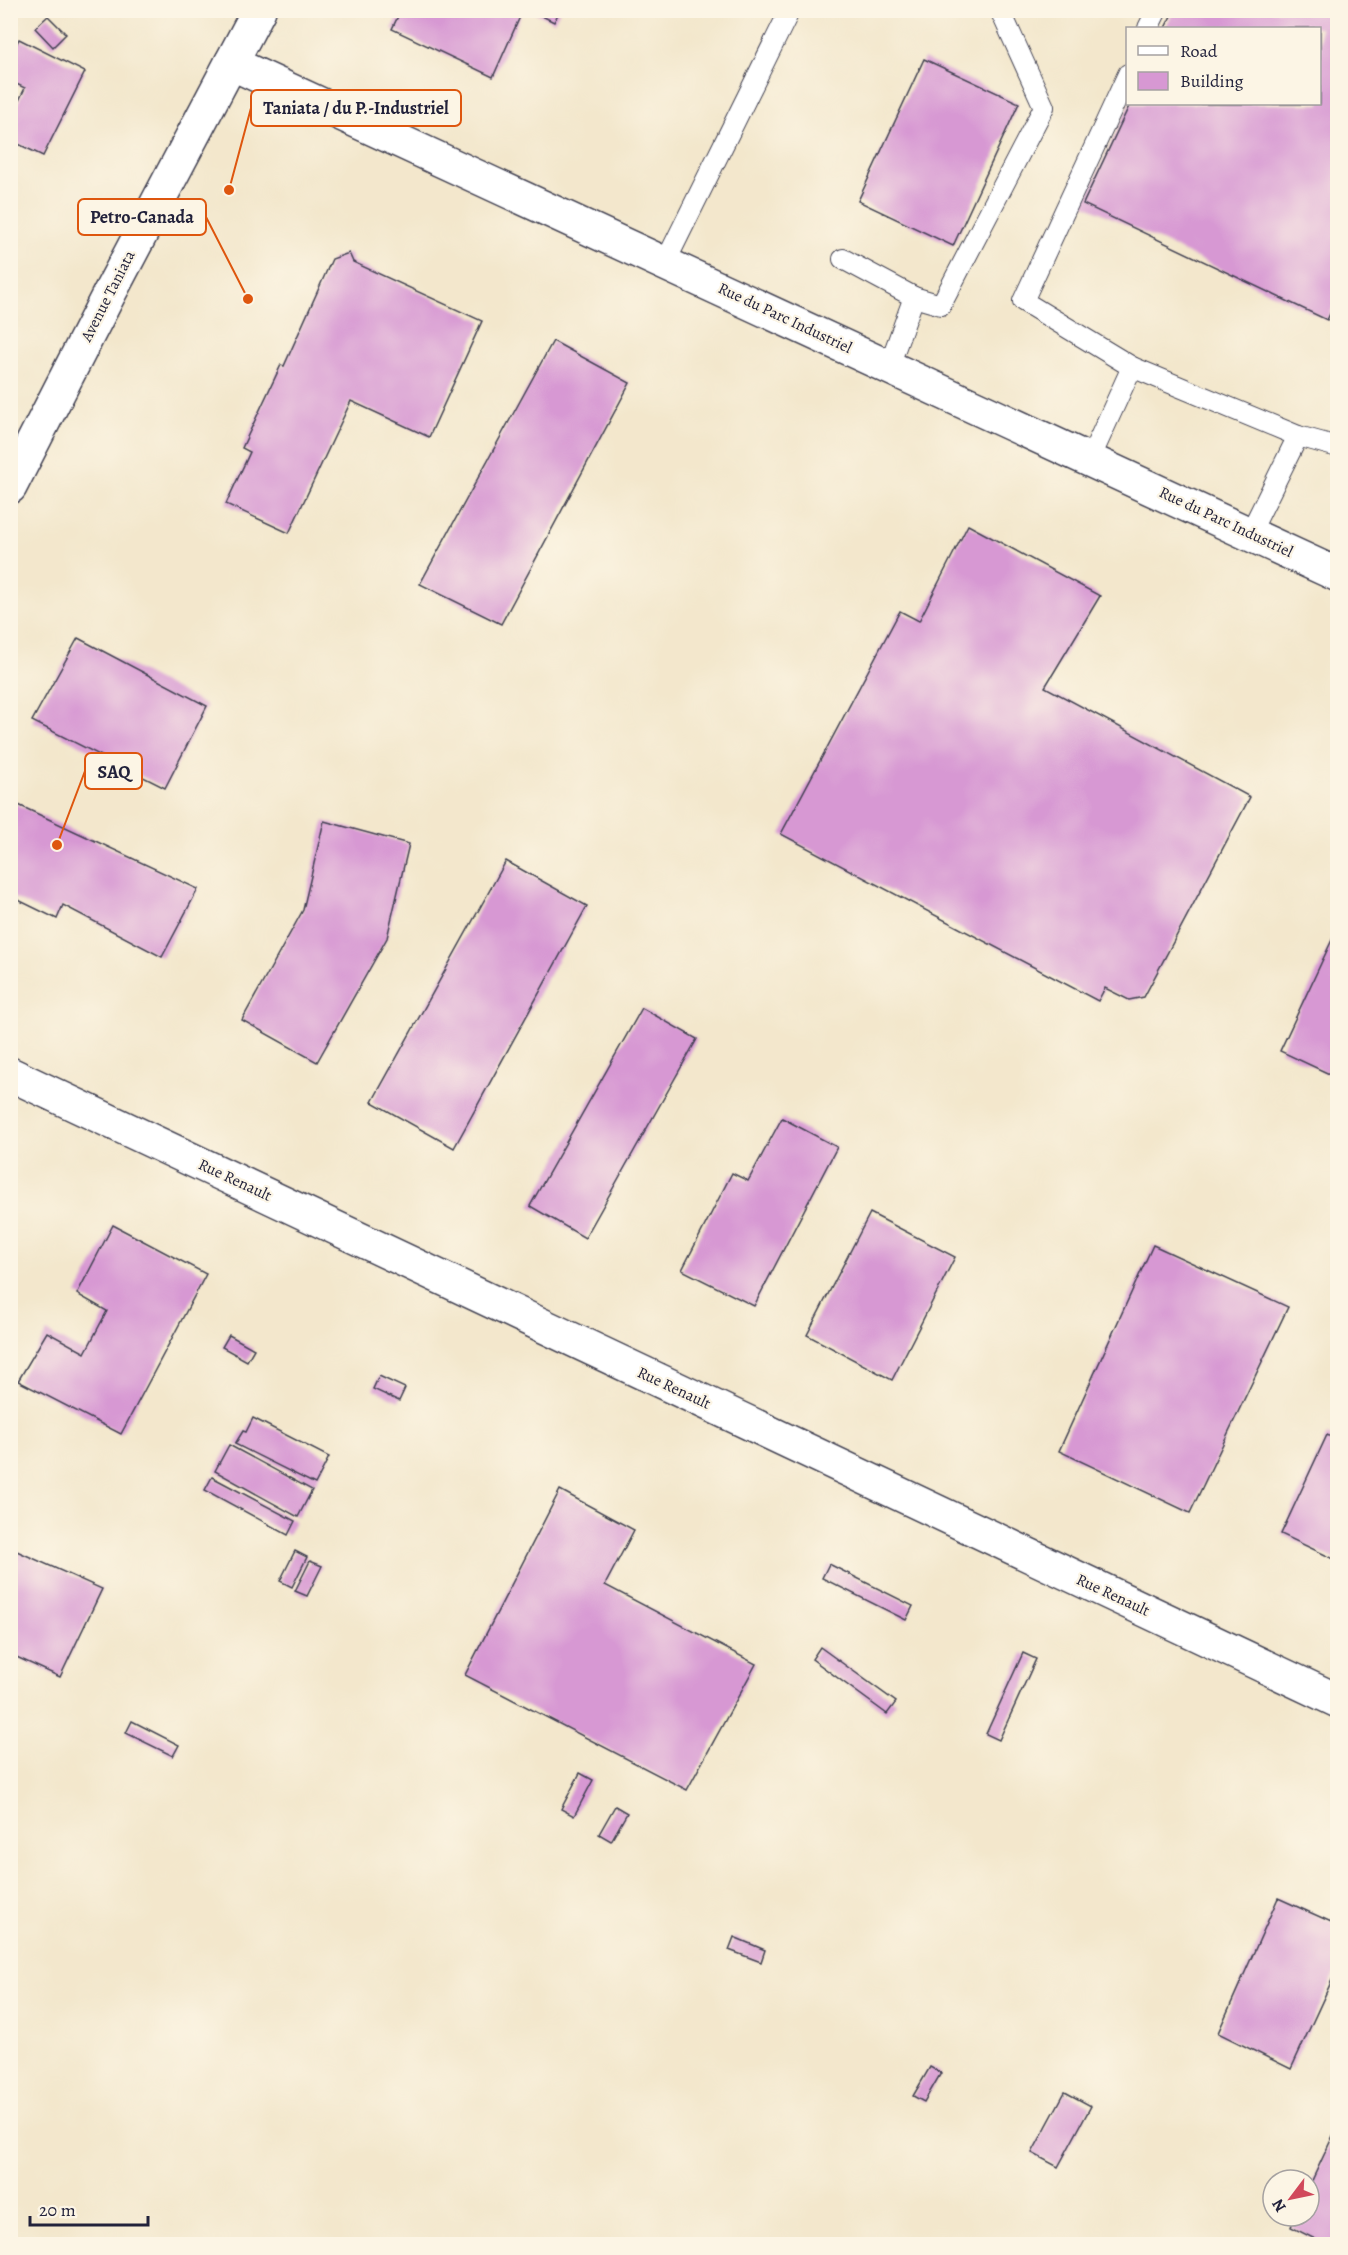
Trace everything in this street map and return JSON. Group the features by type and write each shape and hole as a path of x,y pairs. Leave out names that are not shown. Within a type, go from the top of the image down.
{"street":[{"name":"Avenue Taniata","path":"10,487 259,10"},
{"name":"Rue du Parc Industriel","path":"231,63 1338,575"},
{"name":"Rue Renault","path":"10,1074 1338,1701"}],"lane":[{"path":"664,263 790,10"},
{"path":"843,259 914,297 941,305 1044,107 1000,10"},
{"path":"1148,27 1157,10"},
{"path":"1126,78 1023,302 1132,367 1298,436 1338,447"},
{"path":"889,366 914,297"},
{"path":"1090,459 1132,367"},
{"path":"1250,533 1298,436"}],"building":[{"path":"401,10 523,10 493,77 392,29"},
{"path":"530,10 560,10 554,22"},
{"path":"1174,10 1206,10 1211,13 1212,10 1338,10 1338,297 1327,320 1083,204 1130,105 1321,105 1321,27 1166,27"},
{"path":"48,16 66,34 53,47 35,28"},
{"path":"19,39 85,72 43,156 10,140 10,119 25,88 10,81 10,56"},
{"path":"924,59 1019,103 953,246 858,201"},
{"path":"349,253 353,262 482,321 429,437 351,401 289,533 226,504 250,452 242,448 281,365 284,366 332,259"},
{"path":"553,341 630,383 501,624 420,584"},
{"path":"968,525 1100,596 1045,687 1250,797 1144,997 1129,1000 1105,988 1098,1001 781,834 900,611 919,621"},
{"path":"78,638 207,706 165,788 32,721"},
{"path":"10,801 198,889 162,957 63,905 57,919 10,896"},
{"path":"324,821 409,844 387,938 317,1062 242,1020 303,910"},
{"path":"506,861 587,906 454,1148 372,1102"},
{"path":"1338,927 1338,1078 1280,1051"},
{"path":"642,1008 697,1039 585,1238 530,1206"},
{"path":"782,1118 837,1147 754,1306 682,1270 732,1173 748,1181"},
{"path":"870,1213 955,1257 892,1380 807,1335"},
{"path":"113,1225 206,1274 121,1434 18,1381 47,1332 85,1353 107,1311 77,1294"},
{"path":"1153,1245 1288,1307 1190,1513 1059,1451"},
{"path":"229,1335 254,1349 247,1361 222,1347"},
{"path":"379,1376 405,1388 399,1401 373,1389"},
{"path":"253,1418 329,1457 315,1484 235,1444 243,1431 246,1432"},
{"path":"1327,1435 1338,1440 1338,1561 1281,1534"},
{"path":"229,1445 312,1490 298,1517 215,1471"},
{"path":"212,1477 295,1521 288,1535 205,1490"},
{"path":"560,1490 634,1530 605,1585 756,1664 687,1790 465,1675"},
{"path":"10,1548 102,1589 60,1677 10,1654"},
{"path":"295,1551 307,1557 292,1587 280,1581"},
{"path":"310,1561 322,1566 307,1596 295,1591"},
{"path":"829,1564 913,1606 906,1620 822,1578"},
{"path":"820,1647 896,1702 887,1714 812,1659"},
{"path":"1023,1653 1036,1659 999,1740 986,1734"},
{"path":"132,1721 179,1745 173,1756 126,1733"},
{"path":"580,1773 593,1780 574,1816 561,1809"},
{"path":"615,1806 627,1813 611,1841 599,1834"},
{"path":"1278,1898 1338,1925 1338,1967 1291,2069 1218,2033"},
{"path":"734,1937 765,1950 761,1962 729,1950"},
{"path":"930,2067 941,2073 924,2102 913,2096"},
{"path":"1065,2092 1091,2106 1058,2167 1032,2153"},
{"path":"1338,2125 1338,2244 1325,2244 1293,2228 1321,2228 1321,2168 1318,2168"}],"place":[{"name":"Taniata / du P.-Industriel","path":"229,190"},
{"name":"Petro-Canada","path":"248,299"},
{"name":"SAQ","path":"57,845"}]}
